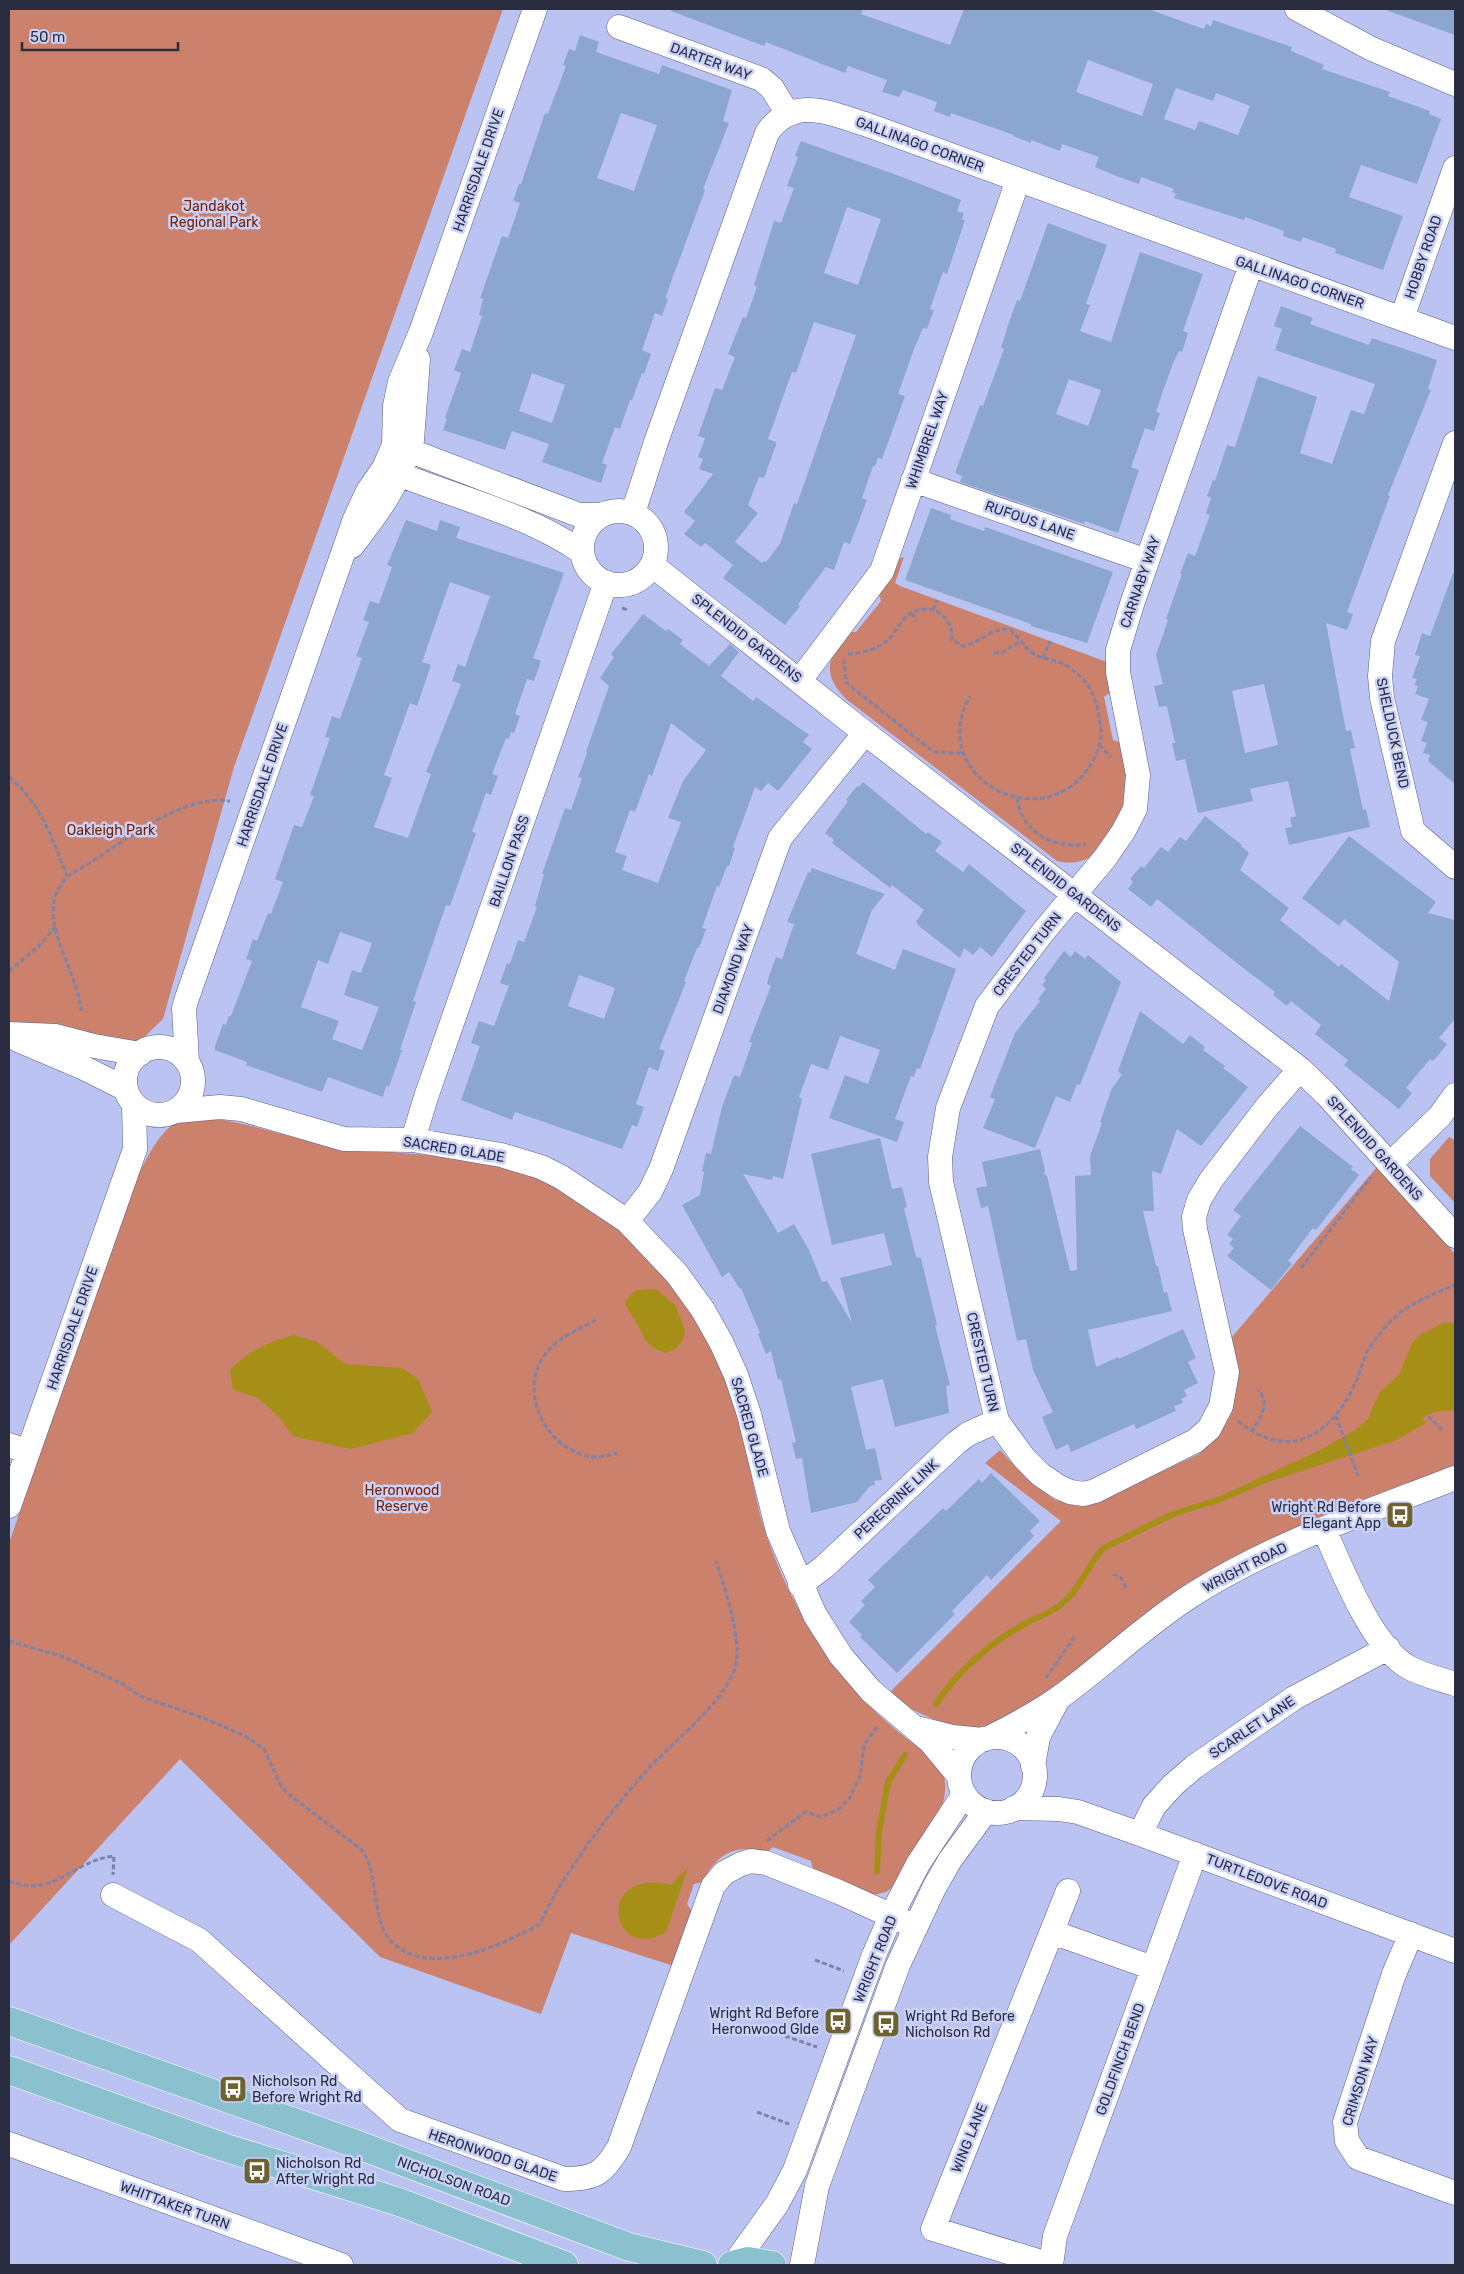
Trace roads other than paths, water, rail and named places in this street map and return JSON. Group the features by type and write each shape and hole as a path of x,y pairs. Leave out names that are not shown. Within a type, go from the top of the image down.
{"main road":[{"name":"NICHOLSON ROAD","path":"9,2021 353,2143 630,2247 703,2265"},
{"path":"9,2070 223,2147 399,2202 564,2265"},
{"path":"733,2265 748,2261 772,2265"}],"street":[{"name":"HARRISDALE DRIVE","path":"148,1051 184,1008 340,562 382,507 401,448 395,406 400,382 421,332 535,9"},
{"path":"1297,9 1372,49 1455,84"},
{"name":"DARTER WAY","path":"619,27 761,79 772,88 788,114"},
{"name":"GALLINAGO CORNER","path":"633,513 656,442 767,133 774,124 788,114 811,108 865,124 1455,338"},
{"name":"HOBBY ROAD","path":"1402,318 1455,168"},
{"name":"WHIMBREL WAY","path":"800,680 882,571 1018,180"},
{"name":"CARNABY WAY","path":"1075,894 1123,832 1133,814 1137,801 1138,776 1118,672 1118,650 1122,633 1251,265"},
{"name":"SHELDUCK BEND","path":"1455,443 1383,641 1380,676 1382,698 1414,830 1455,867"},
{"path":"401,448 580,515 601,515 611,511 622,510 643,518 655,536 657,546 652,565 645,574 630,583 621,585 606,582 589,570 582,552 586,531 601,515"},
{"path":"392,472 524,519 555,534 582,552"},
{"name":"RUFOUS LANE","path":"913,480 1147,561"},
{"name":"SPLENDID GARDENS","path":"652,565 865,733 1300,1069 1326,1094 1382,1169 1455,1236"},
{"name":"BAILLON PASS","path":"413,1140 426,1097 606,582"},
{"name":"DIAMOND WAY","path":"627,1221 650,1192 661,1169 780,838 865,733"},
{"name":"CRESTED TURN","path":"1075,894 987,1006 948,1108 940,1157 941,1182 997,1421 1024,1458 1058,1487 1070,1492 1084,1494 1095,1490 1195,1441 1209,1429 1221,1406 1227,1372 1195,1229 1194,1217 1199,1200 1211,1180 1266,1108 1300,1069"},
{"name":"HARRISDALE DRIVE","path":"184,1008 190,1067"},
{"path":"9,1036 56,1036 94,1046 148,1051 173,1050 190,1067 192,1093 187,1101 170,1113 154,1115 143,1111 130,1097 84,1068 9,1036"},
{"path":"130,1097 125,1077 129,1066 148,1051"},
{"name":"SACRED GLADE","path":"190,1067 212,1090 241,1109"},
{"path":"1382,1169 1429,1129 1455,1095"},
{"name":"HARRISDALE DRIVE","path":"130,1097 135,1149"},
{"name":"SACRED GLADE","path":"170,1113 220,1107 241,1109 344,1139 413,1140 501,1155 541,1167 627,1221 677,1274 703,1310 721,1342 736,1376 749,1414 778,1531 815,1616 841,1656 871,1691 916,1728 961,1785"},
{"name":"HARRISDALE DRIVE","path":"9,1506 18,1449 135,1149 170,1113"},
{"name":"PEREGRINE LINK","path":"800,1585 824,1567 956,1443 968,1434 997,1421"},
{"name":"WRIGHT ROAD","path":"987,1739 1059,1698 1129,1641 1188,1597 1273,1551 1455,1478"},
{"path":"1324,1529 1364,1612 1388,1648 1407,1666 1455,1684"},
{"name":"SCARLET LANE","path":"1140,1834 1154,1806 1173,1785 1194,1767 1294,1698 1388,1648"},
{"name":"WRIGHT ROAD","path":"1034,1768 1038,1737 1059,1698"},
{"name":"SACRED GLADE","path":"916,1728 952,1737 987,1739"},
{"path":"987,1739 1013,1740 1022,1746 1029,1755 1034,1768 1033,1784 1029,1794 1022,1803 1014,1808 995,1812 986,1811 970,1802 961,1785 964,1756 970,1748 987,1739"},
{"name":"TURTLEDOVE ROAD","path":"1034,1768 1050,1789 1078,1812"},
{"name":"WRIGHT ROAD","path":"733,2265 769,2216 795,2170 874,1955 891,1916 961,1785"},
{"name":"TURTLEDOVE ROAD","path":"1014,1808 1059,1809 1078,1812 1455,1951"},
{"name":"WRIGHT ROAD","path":"802,2265 817,2186 898,1965 950,1860 986,1811"},
{"name":"GOLDFINCH BEND","path":"1051,2265 1055,2236 1195,1854"},
{"name":"HERONWOOD GLADE","path":"112,1895 199,1940 400,2120 424,2131 564,2179 582,2179 596,2175 609,2165 619,2147 713,1886 724,1873 751,1861 766,1863 839,1892 916,1927"},
{"name":"WING LANE","path":"1051,2265 933,2229 1068,1891"},
{"path":"1052,1932 1153,1968"},
{"name":"CRIMSON WAY","path":"1411,1934 1391,1984 1345,2122 1345,2132 1347,2141 1358,2158 1455,2193"},
{"name":"WHITTAKER TURN","path":"9,2144 342,2265"}],"waterway":[{"path":"936,1704 953,1681 987,1649 1011,1632 1063,1603 1075,1590 1093,1561 1104,1548 1173,1514 1217,1500"},
{"path":"877,1871 879,1832 888,1782 905,1755"}],"place":[{"name":"Wright Rd Before Elegant App","path":"1400,1515"},
{"name":"Wright Rd Before Heronwood Glde","path":"838,2021"},
{"name":"Wright Rd Before Nicholson Rd","path":"886,2024"},
{"name":"Nicholson Rd Before Wright Rd","path":"233,2089"},
{"name":"Nicholson Rd After Wright Rd","path":"257,2171"}],"park label":[{"name":"Jandakot Regional Park","path":"214,214"},
{"name":"Oakleigh Park","path":"111,830"},
{"name":"Heronwood Reserve","path":"402,1498"}]}
